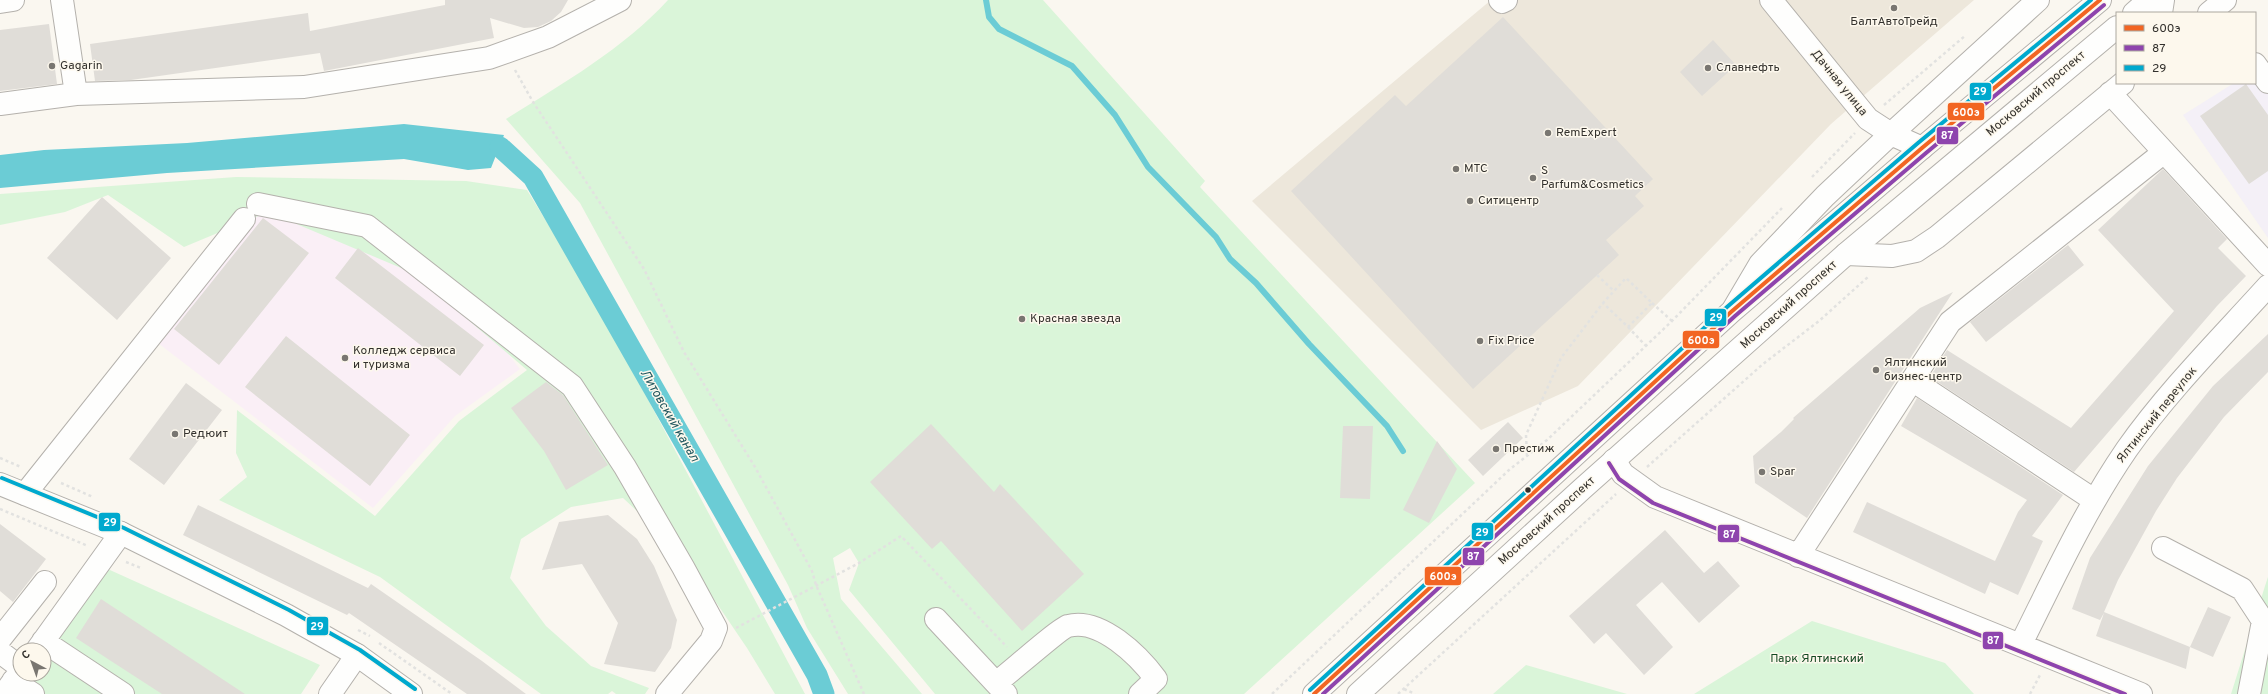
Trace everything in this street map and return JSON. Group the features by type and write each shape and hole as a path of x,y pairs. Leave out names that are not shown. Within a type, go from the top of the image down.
{"main road":[{"path":"0,2 13,0"},
{"path":"62,0 76,94"},
{"path":"0,104 76,94 304,86 489,58 548,37 620,0"},
{"path":"1500,0 1502,2 1506,0"},
{"name":"Дачная улица","path":"1771,0 1868,119 1891,134 1922,148"},
{"path":"1731,312 1760,264 1825,196 2038,0"},
{"path":"1314,694 1731,312 1922,148 2100,0"},
{"path":"2135,12 2149,0"},
{"path":"2161,12 2163,0"},
{"name":"Московский проспект","path":"1358,694 1614,460 1846,254 2116,28"},
{"path":"2256,65 2268,82"},
{"path":"2116,88 2163,153 2268,265"},
{"name":"Московский проспект","path":"1846,254 1892,256 1916,252 1937,237 2116,88"},
{"path":"1798,556 1950,322 2163,153"},
{"path":"25,494 251,211 367,226 572,386 625,467 716,628 711,641 667,694"},
{"name":"Ялтинский переулок","path":"2021,644 2094,500 2128,448 2167,400 2268,286"},
{"path":"1912,380 2094,500"},
{"path":"1614,460 1640,471 1716,522 2021,644 2141,694"},
{"path":"0,484 121,533 286,615 357,655 411,694"},
{"path":"43,642 121,533"},
{"path":"2163,548 2242,589 2263,621 2249,694"},
{"path":"0,639 45,582"},
{"path":"936,619 1001,689 1067,626 1086,625 1105,632 1138,658 1148,668 1156,679 1140,694"},
{"path":"0,652 12,674"},
{"path":"52,653 123,694"},
{"path":"330,694 357,655"},
{"path":"19,682 33,694"}],"path":[{"path":"1808,181 1868,119 1971,31"},
{"path":"514,67 534,102 644,269 684,352 755,467 812,571 816,585 864,694"},
{"path":"1272,694 1487,490 1547,440 1646,346 1786,204"},
{"path":"1598,275 1614,291"},
{"path":"1527,456 1526,435 1561,358 1603,303 1626,278 1672,321"},
{"path":"1603,303 1646,346"},
{"path":"1628,327 1652,303"},
{"path":"0,509 145,570"},
{"path":"760,615 859,563 901,536 1009,650"},
{"path":"1404,689 1415,694"}],"shaded area":[{"path":"1491,0 1974,0 1831,124 1578,386 1481,430 1252,201"},
{"path":"2268,62 2268,238 2183,115 2232,84 2256,84 2256,69"},
{"name":"Колледж сервиса и туризма","path":"271,194 373,215 501,345 520,369 455,416 373,508 154,340"}],"green space":[{"name":"Красная звезда","path":"668,0 1043,0 1205,181 1200,187 1475,483 1244,694 935,694 849,590 859,563 850,548 833,558 841,599 922,694 848,694 807,628 788,585 580,203 506,119 570,79 612,50 650,18"},
{"path":"236,177 466,181 527,190 596,302 805,694 775,694 747,648 684,555 623,498 571,507 521,539 510,578 546,626 591,666 649,688 645,694 616,694 612,691 608,694 541,694 380,577 219,500 247,477 236,453 237,410 375,516 459,421 527,370 413,273 268,212 184,247 108,195 65,212 0,225 0,194"},
{"path":"90,561 320,665 301,694 0,694 12,682 52,682 52,642 48,642"},
{"path":"2268,577 2268,694 2231,694 2265,586"},
{"name":"Парк Ялтинский","path":"1812,621 1945,663 1974,694 1694,694"},
{"path":"1526,665 1627,694 1493,694"}],"water":[{"path":"404,124 504,135 491,168 468,170 404,159 167,173 0,188 0,155 44,150 187,143"}],"building":[{"path":"445,0 568,0 561,12 551,21 538,27 524,28 490,18 494,38 324,71 320,53 131,80 95,81 90,44 308,13 310,31 445,5"},
{"name":"Ситицентр","path":"1503,17 1653,179 1635,196 1644,206 1606,240 1619,255 1473,389 1291,191 1395,95 1406,106"},
{"path":"49,24 57,84 0,91 0,30"},
{"name":"Славнефть","path":"1713,40 1736,65 1702,96 1680,72"},
{"path":"2246,84 2268,115 2268,171 2249,184 2200,116"},
{"path":"2163,169 2227,239 2218,248 2246,276 2217,306 2074,472 1930,377 1947,350 2071,428 2174,311 2098,230"},
{"path":"102,197 171,258 117,320 47,258"},
{"path":"263,218 309,253 219,365 174,329"},
{"path":"2068,245 2084,265 1986,342 1970,322"},
{"path":"358,248 484,345 460,376 335,278"},
{"name":"Ялтинский бизнес-центр","path":"1953,292 1807,518 1755,483 1753,456 1781,432 1794,419 1793,418 1920,308"},
{"path":"2268,334 2268,372 2224,417 2177,478 2156,511 2118,580 2104,612 2190,647 2186,669 2096,636 2104,613 2100,620 2072,609 2090,558 2148,466 2213,386"},
{"path":"286,336 410,435 370,486 245,387"},
{"path":"546,382 563,395 608,465 566,490 544,451 511,408"},
{"name":"Редюит","path":"186,383 222,410 164,485 129,459"},
{"path":"1917,398 2063,495 2032,536 2043,541 2018,595 1990,582 1985,594 1853,532 1867,502 1995,561 2018,512 2027,500 1901,426"},
{"name":"Престиж","path":"1508,422 1523,438 1483,476 1468,460"},
{"path":"931,424 994,492 1000,484 1084,574 1022,631 941,541 932,549 870,482"},
{"path":"1343,426 1373,426 1370,499 1340,498"},
{"path":"1437,441 1457,469 1429,523 1403,510"},
{"path":"198,505 368,588 371,584 482,661 526,694 467,694 349,613 347,615 183,535"},
{"path":"608,515 637,539 654,566 677,620 671,648 655,672 604,664 618,623 582,564 542,570 559,522"},
{"path":"0,524 46,559 13,602 0,591"},
{"path":"1665,530 1704,573 1718,561 1740,586 1699,623 1662,582 1636,605 1673,647 1644,675 1606,633 1594,644 1569,616"},
{"path":"101,599 245,694 162,694 76,638"},
{"path":"2208,607 2231,617 2213,657 2190,647"}],"waterway":[{"path":"986,0 989,17 999,29 1072,66 1115,115 1148,167 1216,237 1230,259 1256,283 1309,344 1387,426 1403,451"},
{"name":"Литовский канал","path":"500,147 533,177 817,675 824,694"}],"transit line":[{"name":"29","path":"1310,690 1727,307 1918,143 2091,0"},
{"name":"600э","path":"1314,694 1731,312 1922,148 2100,0"},
{"name":"87","path":"1323,694 1735,316 1926,153 2104,5"},
{"name":"87","path":"1609,463 1619,479 1653,503 2125,694"},
{"name":"29","path":"2,478 124,528 289,610 360,650 415,689"}],"place":[{"name":"БалтАвтоТрейд","path":"1894,8"},
{"name":"Gagarin","path":"52,66"},
{"name":"Славнефть","path":"1708,68"},
{"name":"RemExpert","path":"1548,133"},
{"name":"МТС","path":"1456,169"},
{"name":"S Parfum&Cosmetics","path":"1533,178"},
{"name":"Ситицентр","path":"1470,201"},
{"name":"Красная звезда","path":"1022,319"},
{"name":"Fix Price","path":"1480,341"},
{"name":"Колледж сервиса и туризма","path":"345,358"},
{"name":"Ялтинский бизнес-центр","path":"1876,370"},
{"name":"Редюит","path":"175,434"},
{"name":"Престиж","path":"1496,449"},
{"name":"Spar","path":"1762,472"}]}
